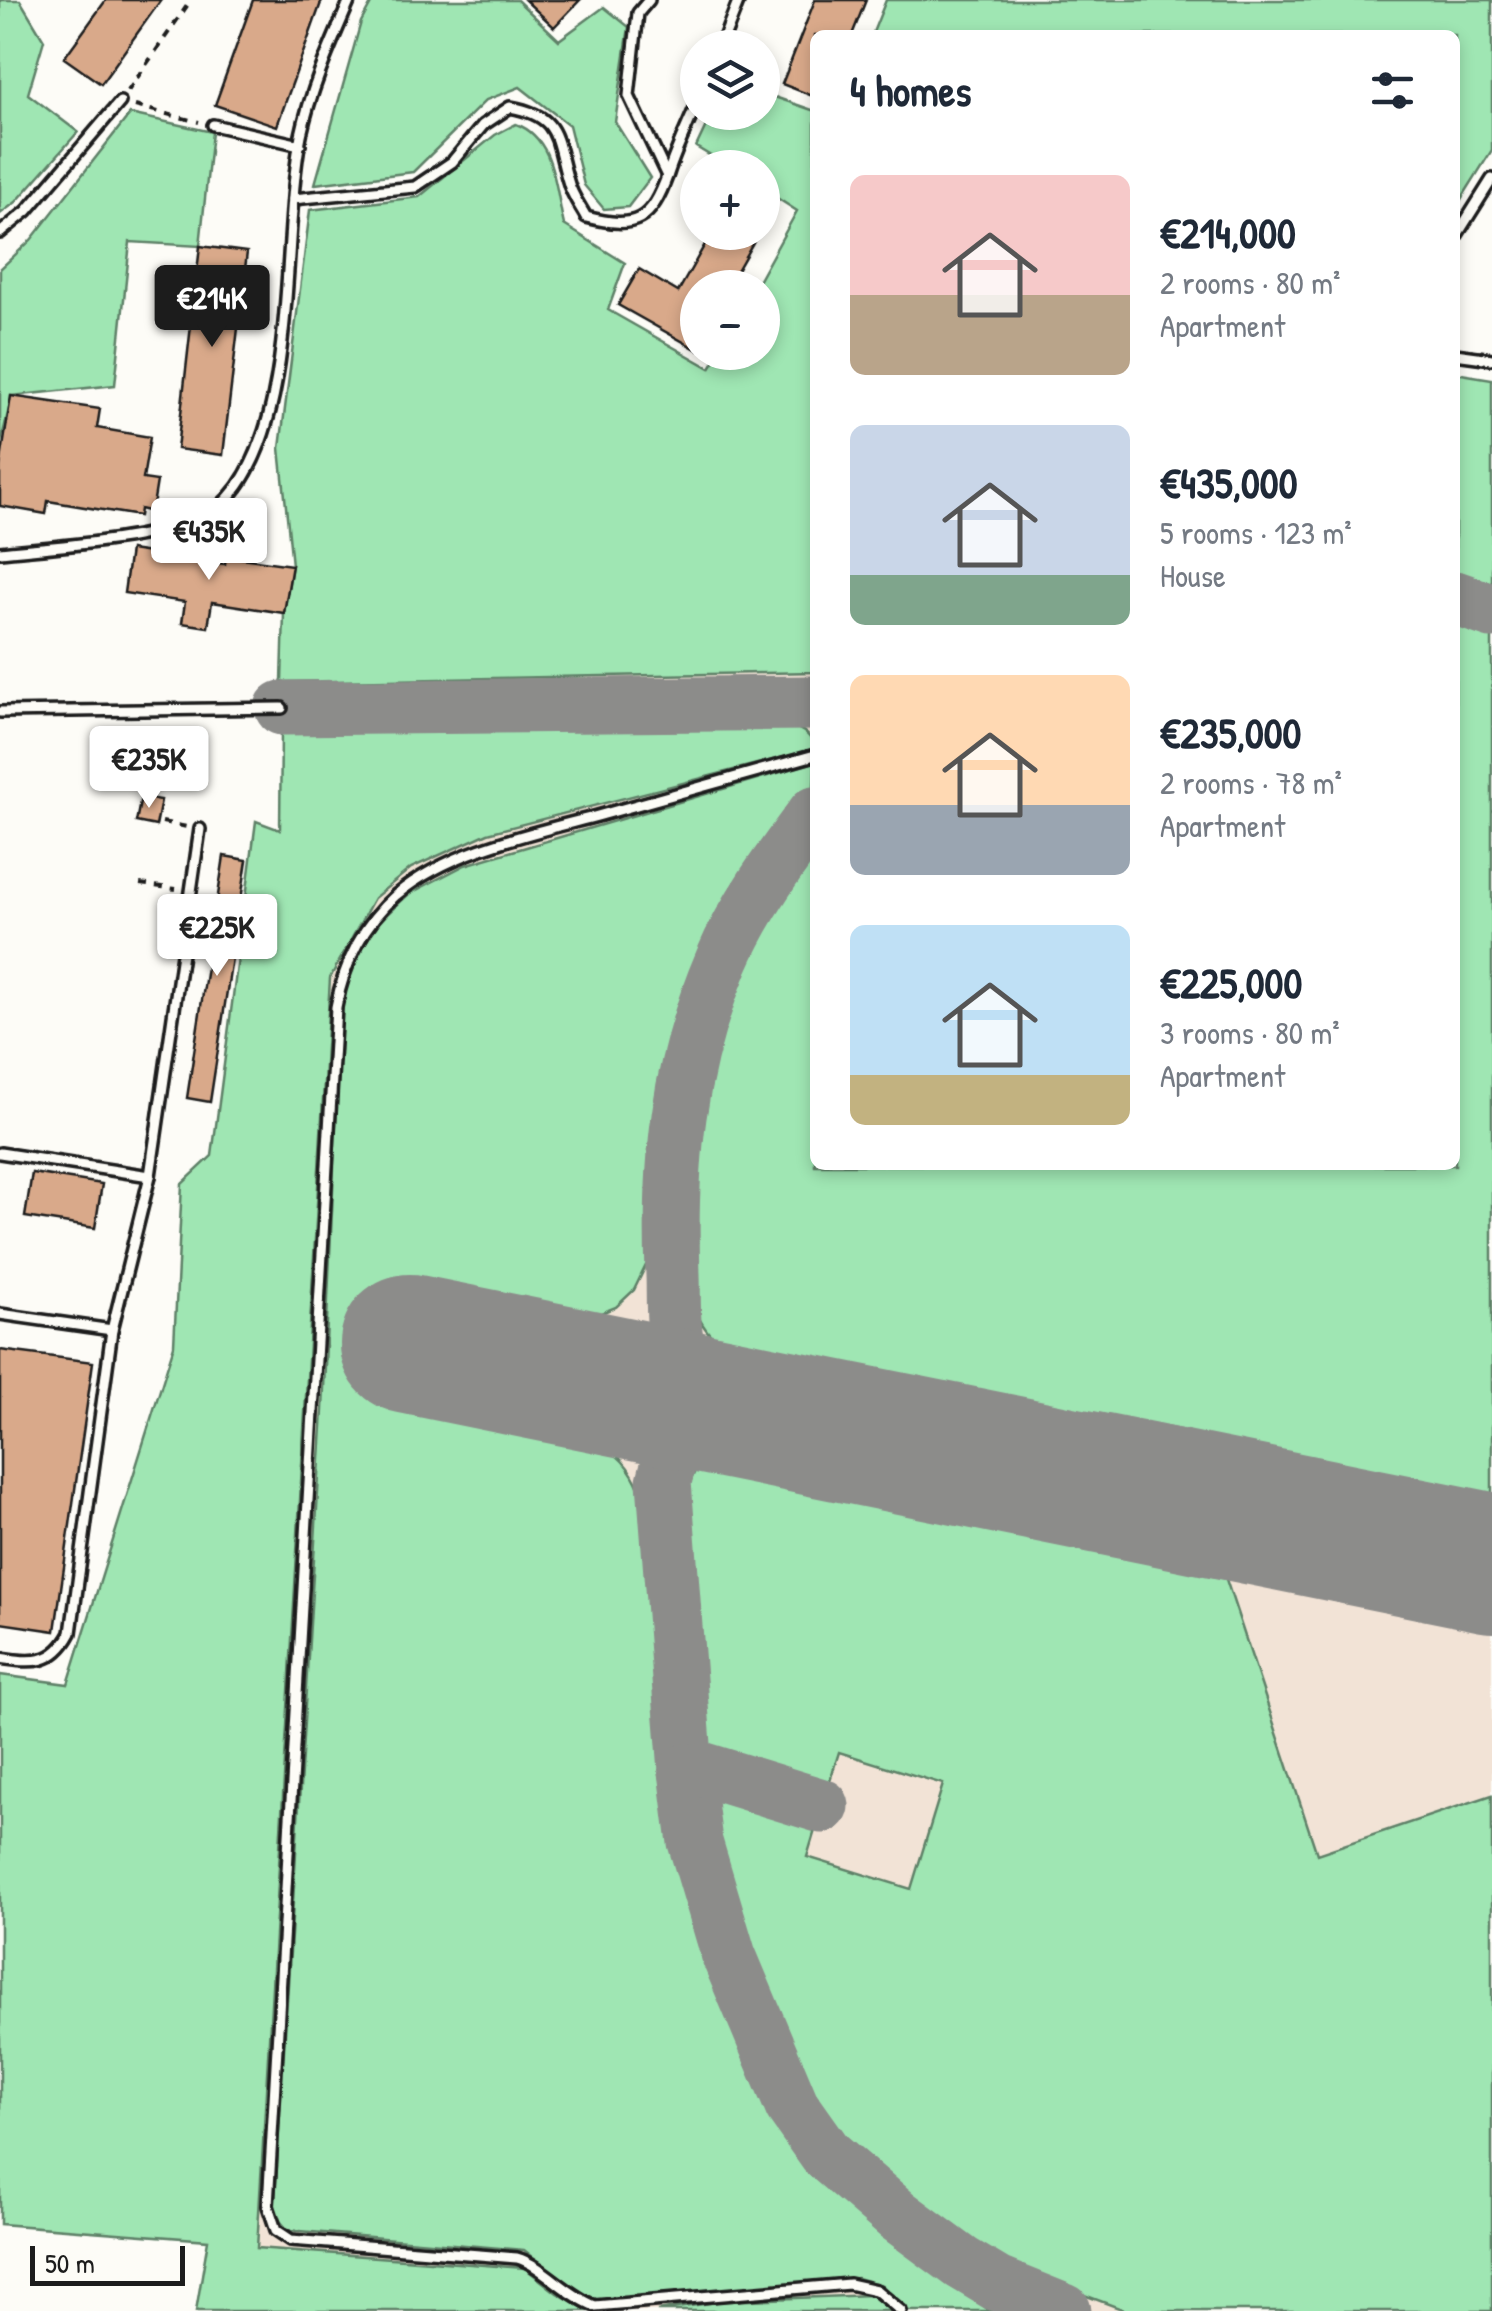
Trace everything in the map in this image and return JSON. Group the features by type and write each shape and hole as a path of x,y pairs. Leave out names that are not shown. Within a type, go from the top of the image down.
{"lane":[{"path":"0,552 174,529 220,507 255,461 277,383 300,146 319,71 350,0"},
{"path":"649,0 638,13 629,96 667,176"},
{"path":"727,30 739,0"},
{"path":"0,233 27,211 120,102"},
{"path":"293,199 415,186 452,162 483,125 510,107 537,112 556,131 568,186 586,217 614,224 640,218 660,201 686,130"},
{"path":"213,125 300,146"},
{"path":"1460,230 1492,179"},
{"path":"1460,355 1492,359"},
{"path":"0,712 282,708"},
{"path":"810,756 518,838 449,865 398,894 364,932 349,958 336,1007 268,2206 276,2230 292,2240 527,2260 565,2292 595,2306 849,2284 876,2290 901,2311"},
{"path":"0,1658 36,1664 61,1652 71,1633 112,1330 150,1176 200,830"},
{"path":"0,1153 150,1176"},
{"path":"0,1314 112,1330"}],"path":[{"path":"192,0 120,102 213,125"},
{"path":"162,822 200,830"},
{"path":"140,884 191,892"}],"shaded area":[{"path":"1460,374 1492,379 1492,2311 517,2311 257,2248 286,1715 282,682 810,672 810,1170 1460,1170"}],"green space":[{"path":"0,0 20,0 44,40 28,94 78,132 16,202 0,214"},
{"path":"373,0 517,0 559,40 604,7 629,27 615,122 650,178 628,207 604,209 584,185 569,125 520,87 486,100 413,172 315,184 361,22"},
{"path":"886,0 1492,0 1492,150 1460,201 1460,30 874,30"},
{"path":"780,99 810,109 810,672 282,682 284,613 292,565 280,448 310,210 419,197 495,135 516,124 539,140 546,152 564,225 625,263 608,310 680,351 680,370 780,370 780,270 764,270 775,250 780,250 780,242 797,211 780,200 780,150 696,147 704,130 780,130"},
{"path":"130,114 212,132 200,246 130,242 115,385 12,396 0,446 0,269 31,240"},
{"path":"1460,374 1492,379 1492,590 1460,579"},
{"path":"1460,623 1492,632 1492,1505 731,1352 720,1344 697,1313 691,1279 697,1114 719,1020 738,969 810,852 810,1170 1460,1170"},
{"path":"780,724 792,726 810,737 810,750 488,833 411,868 374,898 330,978 257,2248 525,2268 589,2311 196,2311 208,2240 0,2224 0,1675 68,1684 174,1345 182,1184 212,1156 256,821 280,830 281,731"},
{"path":"810,763 810,791 733,901 702,963 685,1012 658,1131 652,1253 634,1290 616,1307 581,1321 410,1289 389,1398 562,1431 609,1450 628,1468 646,1508 666,1770 686,1887 776,2115 812,2166 839,2193 990,2311 907,2311 882,2285 857,2278 602,2302 580,2294 524,2250 288,2230 274,2214 323,1410 342,989 374,926 409,894 465,865"},
{"path":"707,1462 1221,1564 1317,1854 1492,1795 1492,2311 1127,2311 1004,2265 955,2234 855,2155 821,2117 737,1928 709,1803 721,1792 819,1817 807,1857 911,1889 943,1784 839,1752 826,1793 743,1772 703,1749 682,1500 695,1471"},
{"path":"871,2295 893,2311 657,2311 723,2301"}],"building":[{"path":"106,0 161,0 101,84 64,58"},
{"path":"253,0 322,0 277,126 215,105"},
{"path":"525,0 580,0 554,27"},
{"path":"815,0 866,0 854,30 810,30 810,95 782,84"},
{"path":"200,246 247,252 223,455 177,449"},
{"path":"702,250 749,250 737,270 690,270"},
{"path":"639,269 678,292 680,288 680,340 618,305"},
{"path":"11,396 100,409 97,428 150,437 143,479 157,481 152,512 140,509 139,516 48,501 46,514 0,506 0,467"},
{"path":"130,550 225,564 226,556 292,565 284,613 212,602 208,627 182,623 185,602 124,593"},
{"path":"141,797 161,800 156,826 136,822"},
{"path":"224,856 247,860 210,1102 187,1098"},
{"path":"32,1173 102,1184 95,1228 25,1217"},
{"path":"0,1350 93,1362 55,1631 0,1623"}],"taxiway":[{"path":"1460,600 1492,611"},
{"path":"282,708 810,703"},
{"path":"751,1413 729,1405 702,1386 687,1369 678,1349 673,1306 675,1154 695,1039 722,961 752,903 810,820"},
{"path":"751,1413 715,1417 691,1426 675,1447 664,1482 695,1842 729,1956 792,2106 826,2154 897,2215 962,2263 997,2284 1064,2311"},
{"path":"686,1771 705,1770 822,1806"}],"runway":[{"path":"410,1344 1492,1563"}]}
